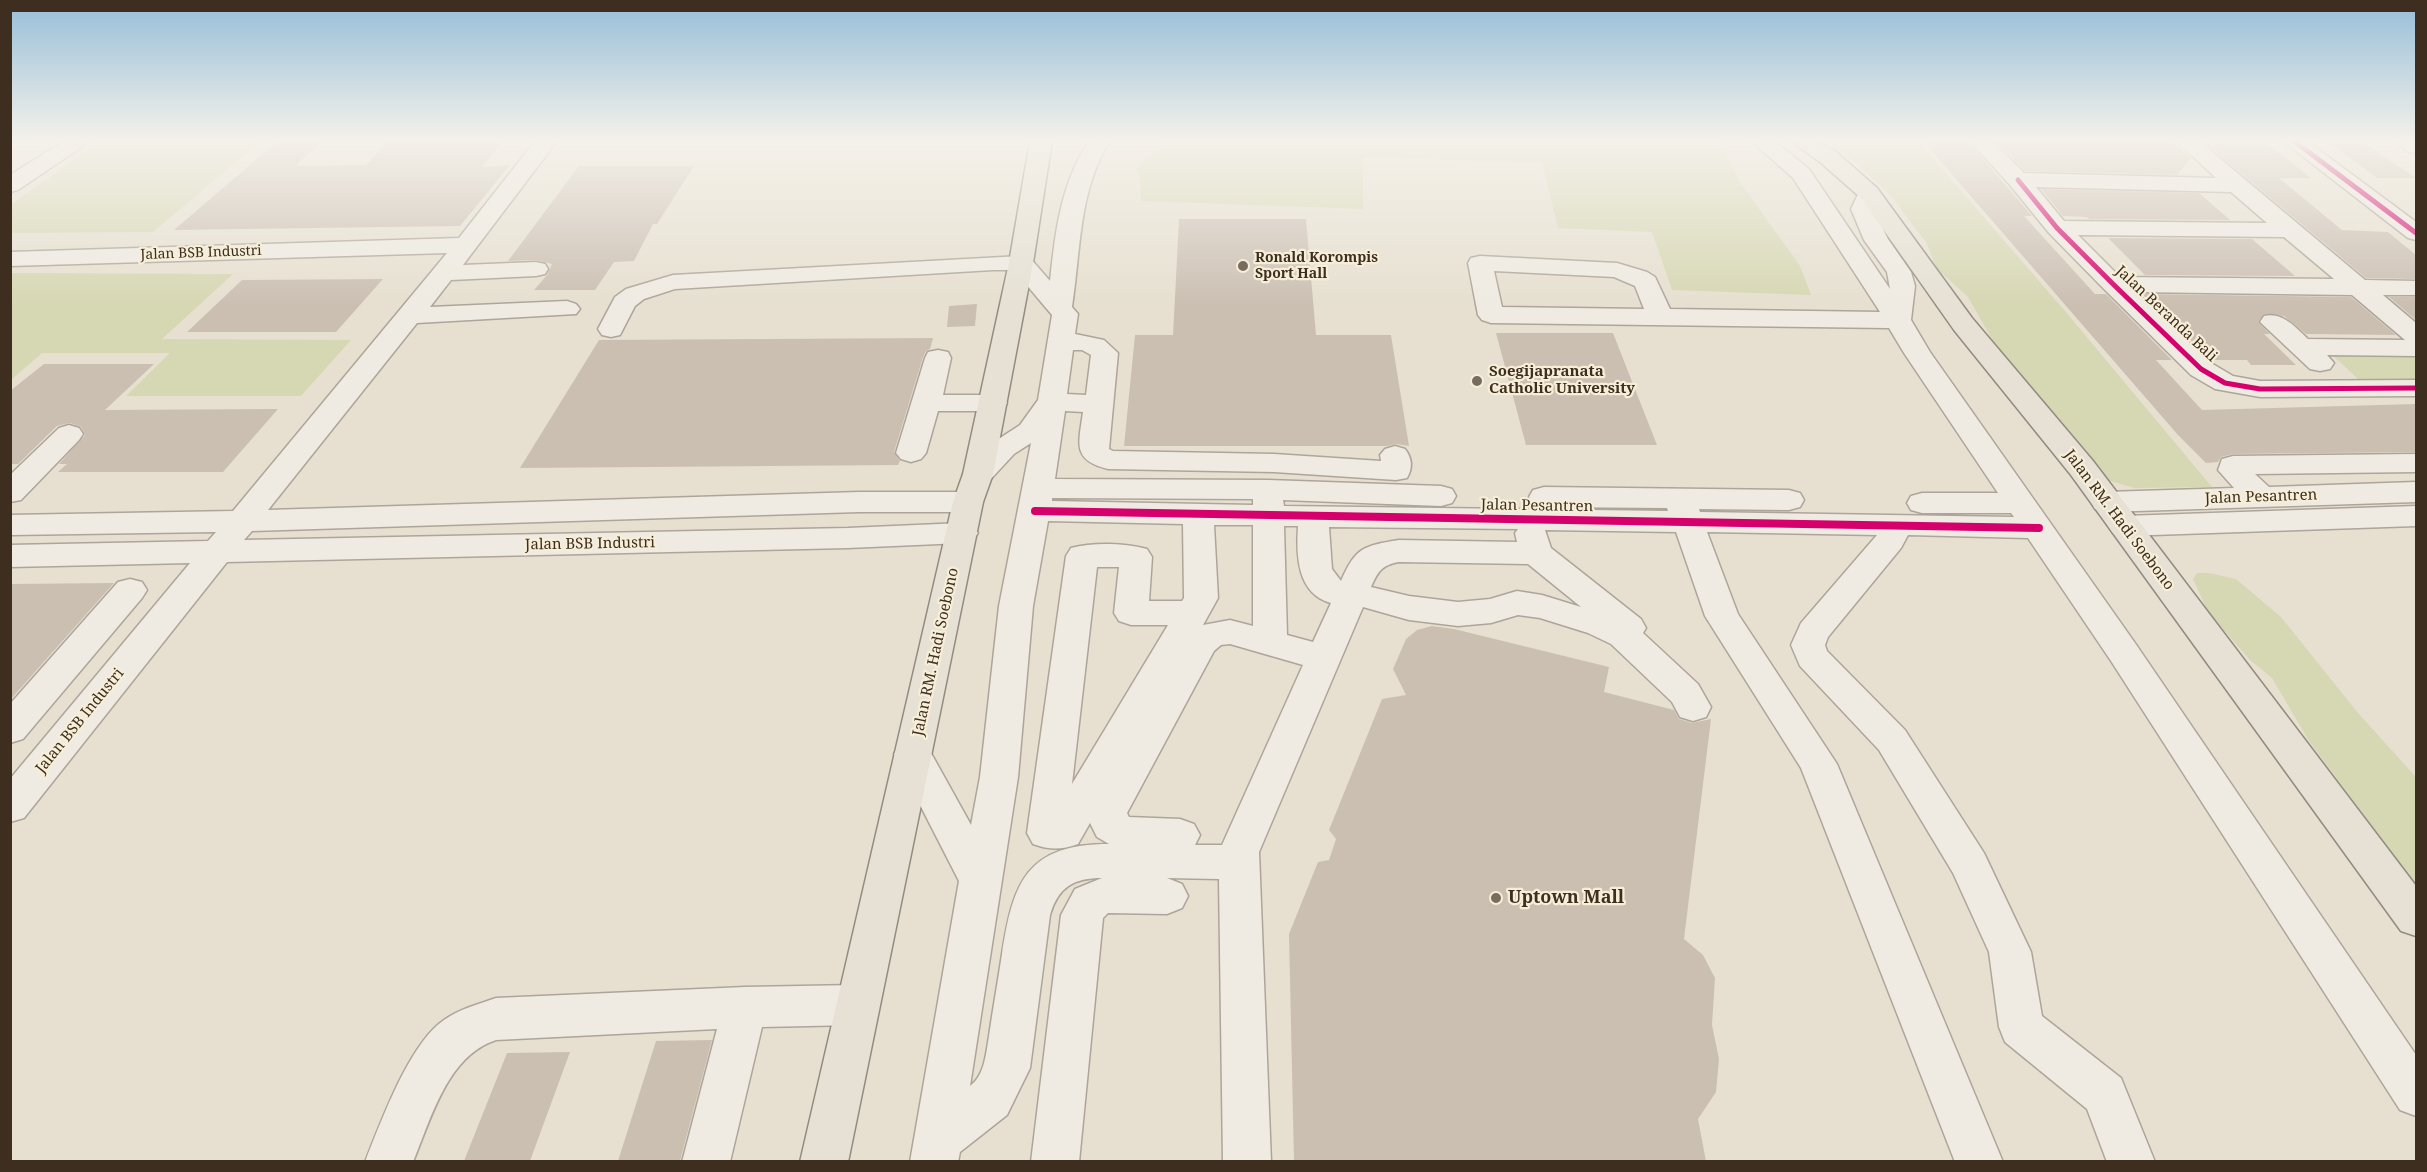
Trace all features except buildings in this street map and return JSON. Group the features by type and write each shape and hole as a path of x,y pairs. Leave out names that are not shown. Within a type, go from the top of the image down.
{"main road":[{"name":"Jalan RM. Hadi Soebono","path":"824,1161 855,1005 993,403 1035,196"},
{"name":"Jalan RM. Hadi Soebono","path":"1871,196 1963,324 2082,468 2416,918"}],"street":[{"name":"Jalan BSB Industri","path":"18,788 218,552 444,273 502,196"},
{"path":"1060,306 1067,241 1077,196"},
{"path":"1815,196 1898,320 1917,353 2031,516 2416,1094"},
{"path":"1868,196 1862,208 1876,240 1899,272 1903,286 1898,320"},
{"name":"Jalan Beranda Bali","path":"2031,196 2057,228 2201,369 2225,383 2260,389 2416,388"},
{"path":"2248,196 2416,336"},
{"path":"2367,196 2416,233"},
{"path":"2057,228 2288,230"},
{"path":"2086,229 2142,284"},
{"name":"Jalan BSB Industri","path":"10,259 464,244"},
{"path":"611,329 624,302 635,294 674,282 910,267 1022,263 1065,314 1037,499 1016,606 999,777 935,1151"},
{"path":"1660,316 1646,282 1628,273 1617,270 1480,263 1491,315 1898,320"},
{"path":"444,273 536,269"},
{"name":"Jalan Beranda Bali","path":"2113,284 2416,288"},
{"path":"409,316 567,309"},
{"path":"2273,322 2346,388"},
{"path":"1060,342 1086,342 1097,346 1105,353 1093,445 1096,454 1108,460 1274,463 1396,471 1395,455"},
{"path":"2303,347 2416,348"},
{"path":"911,453 938,358"},
{"path":"1051,402 1098,404"},
{"path":"10,525 242,521 859,502 969,503 1004,448 1029,430 1051,402"},
{"path":"927,403 993,403"},
{"path":"10,493 69,434"},
{"path":"2261,497 2233,470 2233,465 2416,463"},
{"name":"Jalan Pesantren","path":"2115,514 2261,497 2416,492"},
{"name":"Jalan Pesantren","path":"1037,499 1198,515 1268,503 1314,516 1528,523 1684,510 1923,504 2031,516"},
{"name":"Jalan Pesantren","path":"1037,499 1268,503 1528,523"},
{"name":"Jalan BSB Industri","path":"10,556 628,543 969,503"},
{"path":"1268,503 1270,643"},
{"path":"628,543 642,508"},
{"path":"1684,510 1722,616 1818,764 1979,1161"},
{"name":"Jalan Pesantren","path":"1684,510 1897,525 2031,516"},
{"name":"Jalan Pesantren","path":"2115,514 2416,516"},
{"path":"1192,613 1131,613 1136,557 1083,556 1047,833 1064,833 1201,598 1198,515"},
{"path":"1247,1161 1239,852 1324,658 1343,593 1365,563 1381,554 1528,523 1591,596 1701,687 1701,708 1623,635 1600,625 1542,607 1517,603 1491,611 1458,614 1409,608 1343,593 1322,586 1314,564 1314,516"},
{"path":"1897,525 1890,541 1813,632 1808,645 1812,657 1892,740 1924,788 1970,865 2010,952 2021,1028 2104,1094 2131,1161"},
{"path":"10,729 130,590"},
{"path":"1180,835 1123,833 1111,826 1107,813 1201,643 1212,634 1230,632 1324,658"},
{"path":"913,754 980,881"},
{"path":"935,1151 990,1099 1007,1068 1029,915 1036,893 1054,873 1080,861 1239,862"},
{"path":"1055,1161 1082,915 1090,902 1104,896 1167,896"},
{"path":"389,1161 435,1062 454,1039 472,1027 496,1019 745,1007 855,1005"},
{"path":"706,1161 745,1007"}],"green space":[{"path":"24,196 196,196 153,232 11,233 11,205"},
{"path":"1141,196 1363,196 1363,209 1141,201"},
{"path":"1550,196 1750,196 1800,266 1811,295 1672,290 1652,232 1558,228"},
{"path":"1891,196 1965,196 2212,487 2134,488 2104,479 2091,458 2084,453 2002,357 1968,297 1937,269 1927,244"},
{"path":"11,273 233,274 162,339 351,340 301,396 126,396 170,353 42,353 11,380"},
{"path":"2327,350 2416,351 2416,380 2358,379"},
{"path":"2197,573 2209,573 2236,579 2281,617 2358,713 2416,777 2416,885 2309,741 2272,678 2250,660 2208,612 2193,579"}],"cycle path":[{"path":"2031,196 2057,228 2201,369 2225,383 2260,389 2416,388"},
{"path":"2367,196 2416,233"},
{"path":"1035,511 2039,528"}],"place":[{"name":"Ronald Korompis Sport Hall","path":"1243,266"},
{"name":"Soegijapranata Catholic University","path":"1477,381"},
{"name":"Uptown Mall","path":"1496,898"}]}
